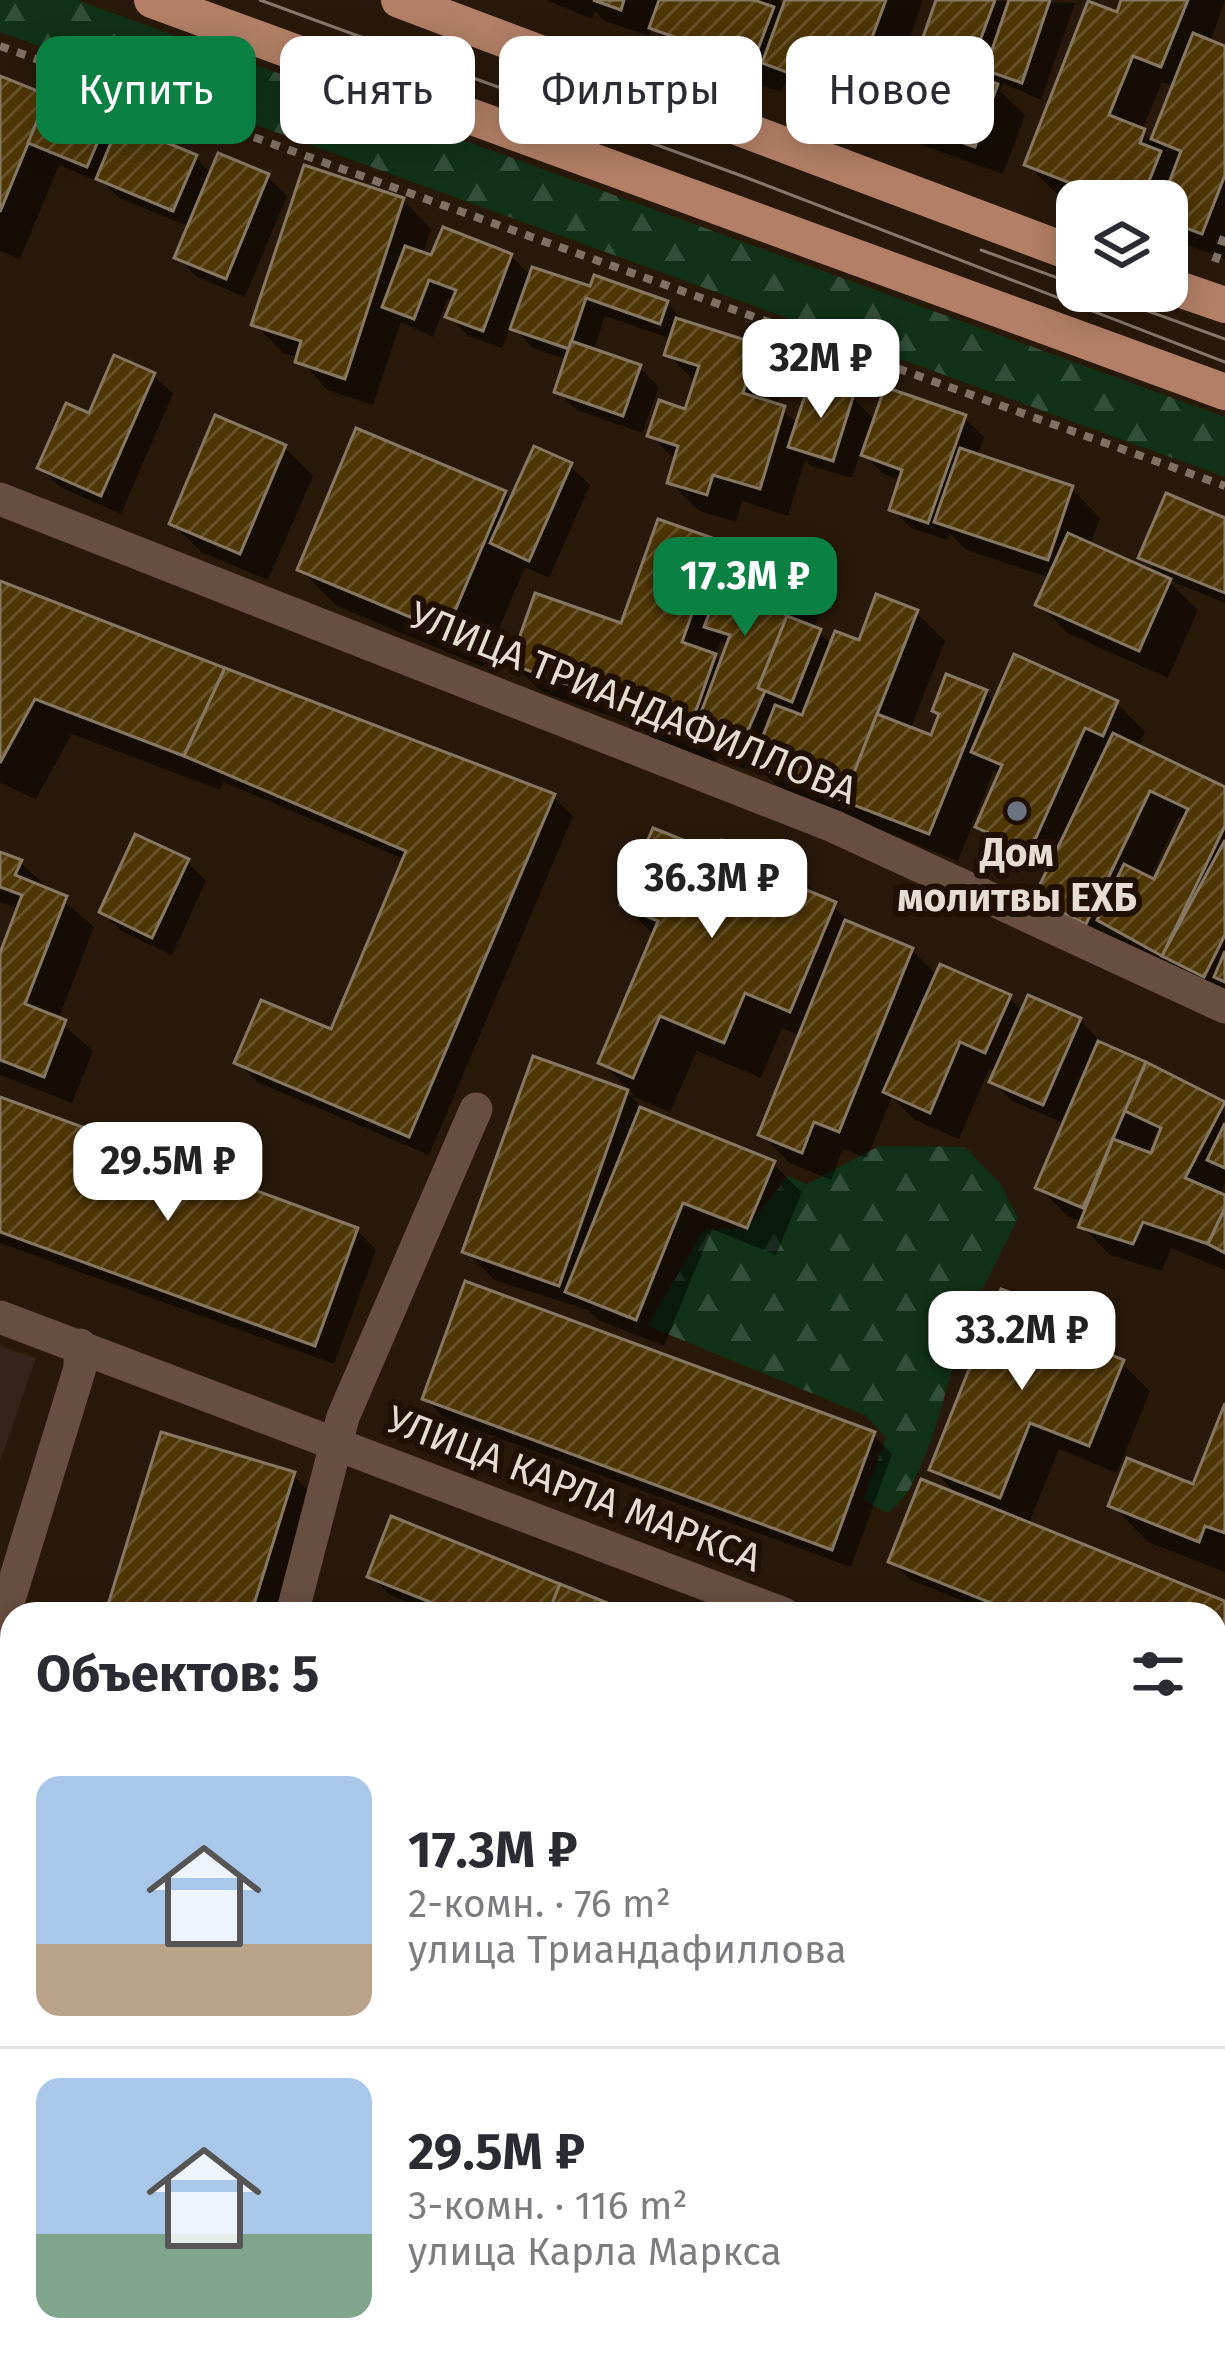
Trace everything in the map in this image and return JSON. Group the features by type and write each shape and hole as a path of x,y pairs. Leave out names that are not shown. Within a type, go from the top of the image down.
{"main road":[{"path":"152,0 1222,383"},
{"path":"399,0 1056,247"},
{"path":"1188,292 1225,305"}],"street":[{"name":"УЛИЦА ТРИАНДАФИЛЛОВА","path":"0,499 833,826 1225,1007"},
{"name":"УЛИЦА КАРЛА МАРКСА","path":"335,1443 476,1109"},
{"name":"УЛИЦА КАРЛА МАРКСА","path":"0,1317 752,1602"},
{"path":"8,1602 80,1368 80,1346"},
{"path":"295,1602 335,1443"}],"path":[{"path":"0,46 1225,486"},
{"path":"1215,262 1225,233"}],"shaded area":[{"path":"0,1346 36,1358 0,1462"}],"green space":[{"path":"0,0 77,0 176,36 36,36 36,45 0,32"},
{"path":"256,65 280,74 280,134 256,125"},
{"path":"308,144 473,144 1225,417 1225,477"},
{"path":"879,1146 965,1147 1000,1183 1018,1218 962,1336 924,1459 901,1501 887,1513 864,1499 886,1437 865,1415 648,1326 703,1231 747,1228 788,1176 807,1184"}],"building":[{"path":"593,0 624,0 621,10"},
{"path":"659,0 754,0 774,7 762,39 671,36 649,28"},
{"path":"785,0 886,0 873,36 786,36 786,72 762,63"},
{"path":"936,0 995,0 982,36 923,36"},
{"path":"1009,0 1050,0 1022,83 994,73 994,44"},
{"path":"1121,0 1188,0 1161,67 1133,56 1109,115 1145,129 1140,143 1161,151 1149,180 1062,180 1024,165 1088,1 1117,12"},
{"path":"1193,33 1225,46 1225,175 1202,234 1188,229 1188,180 1170,180 1181,151 1151,139"},
{"path":"0,76 36,90 36,124 0,212"},
{"path":"36,124 36,144 97,144 87,167 28,143"},
{"path":"110,144 170,144 197,155 173,211 96,179"},
{"path":"218,153 269,174 226,279 174,258"},
{"path":"304,165 404,198 345,379 295,362 301,341 251,325"},
{"path":"443,227 512,254 483,331 445,317 456,290 429,280 414,319 382,307 405,246 431,255"},
{"path":"532,267 590,286 594,275 668,301 660,324 586,298 569,349 510,329"},
{"path":"676,318 758,344 743,393 785,406 760,489 713,475 707,495 667,483 678,446 647,436 659,400 685,409 699,366 664,355"},
{"path":"571,341 641,365 623,416 554,392"},
{"path":"114,355 155,373 101,496 37,468 66,403 89,413"},
{"path":"810,380 854,394 833,461 788,447"},
{"path":"885,387 966,415 928,523 889,510 902,470 861,455"},
{"path":"215,415 286,445 240,554 169,524"},
{"path":"356,428 506,491 446,632 297,570"},
{"path":"534,446 572,463 529,561 490,543"},
{"path":"960,448 1073,486 1048,560 934,522"},
{"path":"1166,493 1225,518 1225,593 1138,558"},
{"path":"658,519 718,540 682,642 716,654 686,739 627,718 632,707 510,664 535,593 621,623"},
{"path":"1068,533 1171,579 1139,651 1035,605"},
{"path":"738,539 800,563 782,612 787,616 758,688 765,691 740,749 693,734 730,635 704,627"},
{"path":"0,581 225,668 184,756 35,699 0,763"},
{"path":"876,594 918,610 843,801 752,764 775,705 802,715 835,631 859,640"},
{"path":"787,616 821,629 792,702 758,688"},
{"path":"1014,654 1118,701 1103,736 1085,728 1030,851 975,827 1002,765 971,752"},
{"path":"225,668 555,794 409,1137 234,1063 261,1000 331,1029 406,851 184,756"},
{"path":"946,674 987,690 929,834 843,801 877,714 931,735 939,714 932,711"},
{"path":"1113,733 1225,787 1225,826 1162,956 1097,920 1124,864 1154,879 1188,809 1150,791 1086,924 1033,899"},
{"path":"653,828 716,853 722,840 798,872 792,884 836,902 790,1012 745,993 724,1043 660,1016 633,1078 598,1063 658,921 620,905"},
{"path":"135,834 189,859 152,938 99,912"},
{"path":"1225,840 1225,935 1204,977 1162,956"},
{"path":"0,852 22,860 15,875 67,896 25,1004 66,1020 44,1077 0,1060 0,953 22,895 0,887"},
{"path":"845,920 913,948 839,1132 814,1122 802,1153 758,1135"},
{"path":"1225,951 1225,982 1214,977"},
{"path":"940,964 1011,995 985,1053 960,1042 930,1113 883,1092"},
{"path":"1028,995 1081,1018 1043,1105 989,1082"},
{"path":"1098,1041 1146,1062 1083,1208 1035,1188"},
{"path":"533,1056 628,1090 559,1286 462,1252"},
{"path":"1146,1062 1225,1102 1185,1178 1225,1195 1225,1208 1208,1244 1143,1222 1133,1244 1078,1227 1113,1139 1151,1153 1161,1128 1125,1111"},
{"path":"0,1097 358,1228 315,1346 0,1232"},
{"path":"640,1107 775,1161 747,1228 683,1203 636,1320 565,1292"},
{"path":"1225,1123 1225,1168 1207,1160"},
{"path":"1225,1208 1225,1253 1208,1244"},
{"path":"465,1281 875,1432 832,1550 422,1399"},
{"path":"1001,1289 1067,1314 1058,1334 1124,1360 1089,1446 1030,1423 1000,1498 929,1470"},
{"path":"1225,1403 1225,1533 1205,1526 1199,1542 1108,1506 1127,1458 1193,1484"},
{"path":"161,1432 295,1472 255,1602 109,1602"},
{"path":"921,1479 1225,1602 989,1602 888,1562"},
{"path":"391,1516 560,1584 553,1602 430,1602 367,1577"},
{"path":"560,1584 605,1602 553,1602"}],"tram line":[{"path":"260,0 742,176 1225,362"},
{"path":"981,250 1056,277"},
{"path":"1151,312 1225,339"}],"place":[{"name":"Дом молитвы ЕХБ","path":"1017,811"}]}
